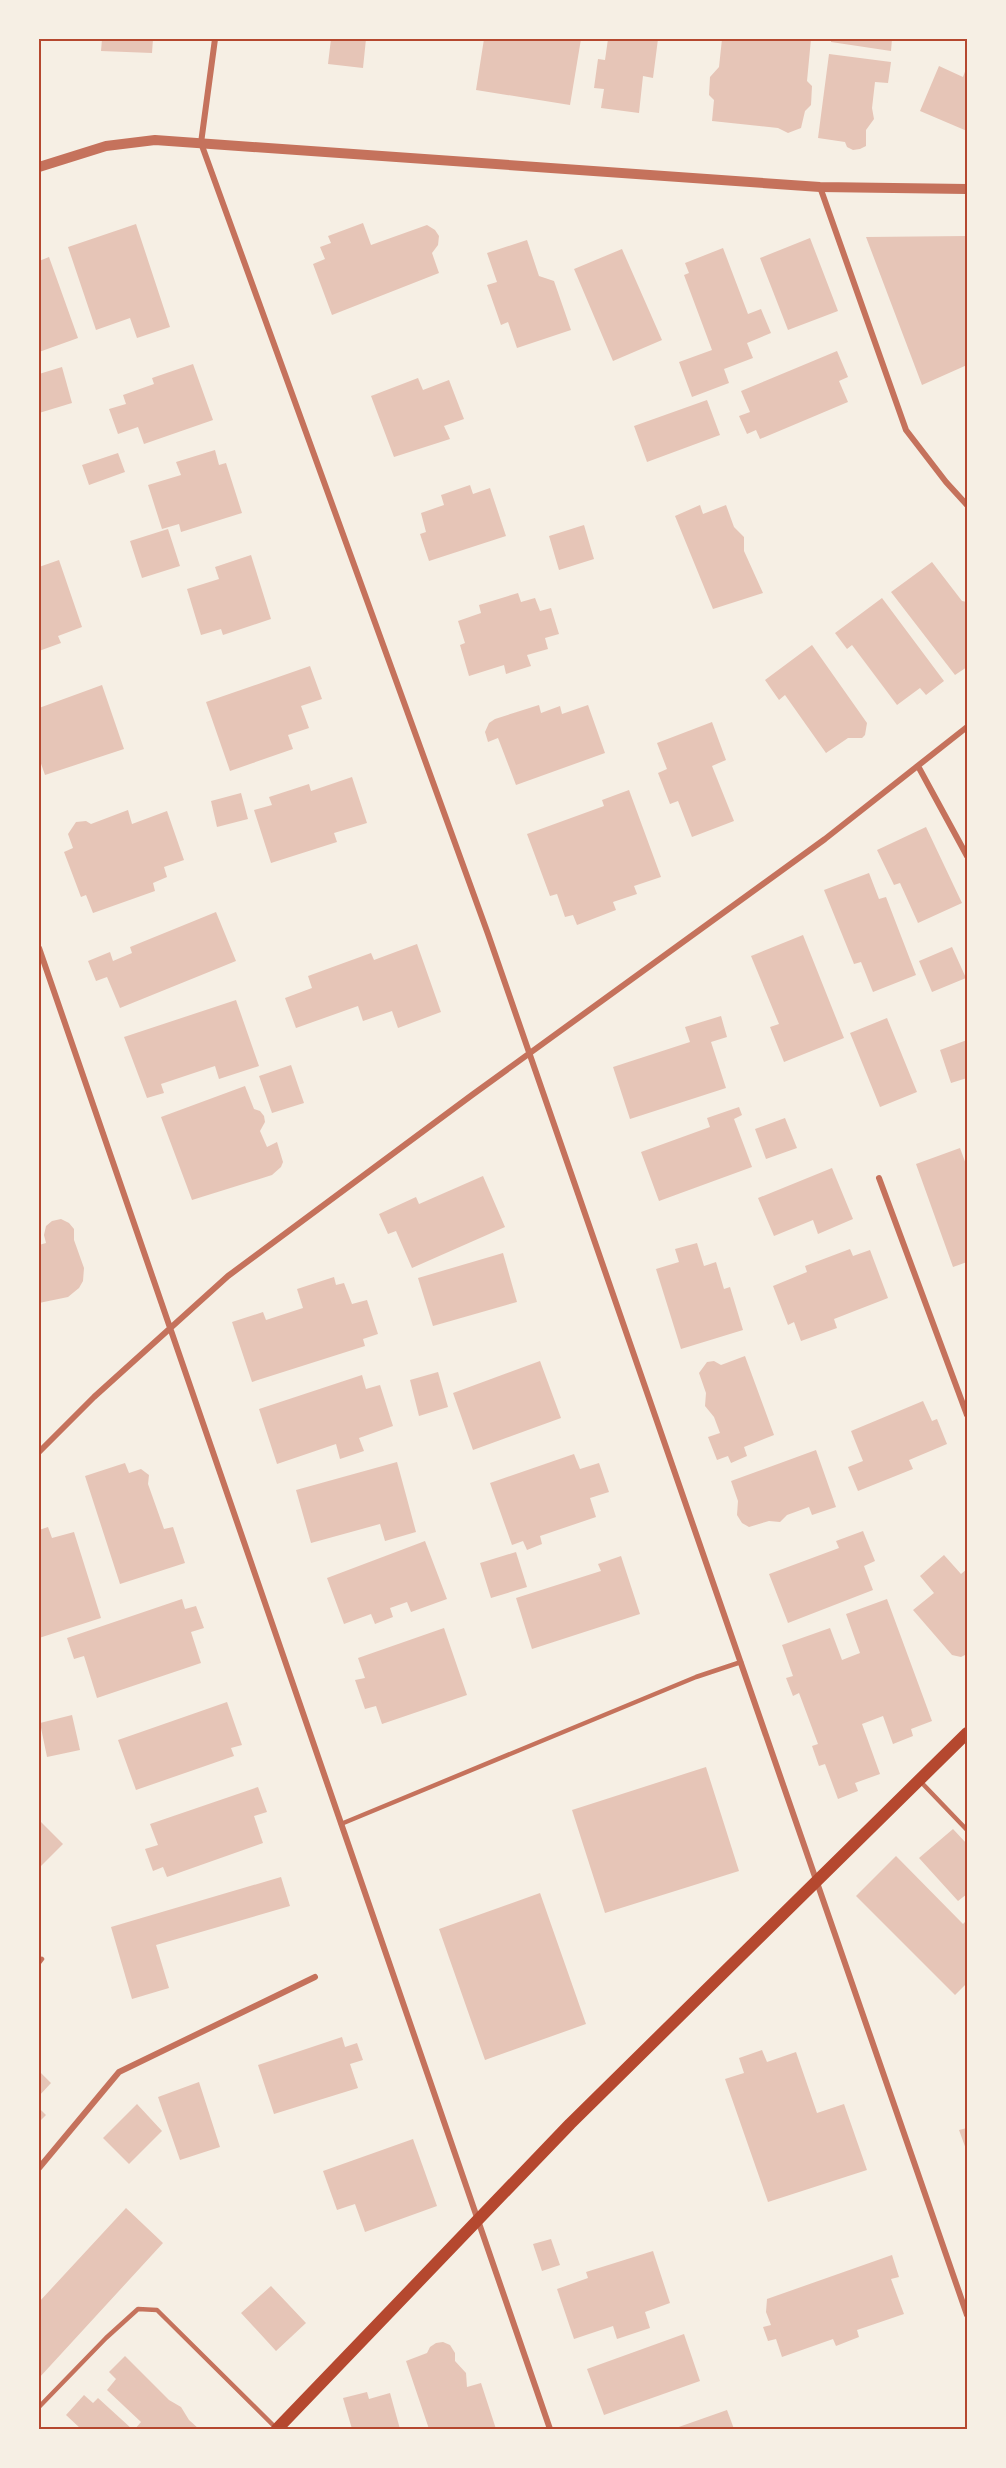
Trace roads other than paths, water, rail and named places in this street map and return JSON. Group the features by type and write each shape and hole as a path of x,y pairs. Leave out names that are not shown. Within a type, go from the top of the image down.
{"main road":[{"path":"277,2429 570,2124 967,1733"}],"street":[{"path":"214,39 201,143 529,1053 967,2315"},
{"path":"39,167 106,146 155,140 820,187 967,189"},
{"path":"820,187 906,430 967,505"},
{"path":"39,1452 94,1397 228,1276 529,1053 825,839 967,727"},
{"path":"918,766 967,856"},
{"path":"39,948 550,2429"},
{"path":"879,1178 967,1415"},
{"path":"39,2168 119,2072 315,1977"}],"lane":[{"path":"341,1824 696,1677 741,1662"},
{"path":"920,1781 967,1830"},
{"path":"39,2407 106,2338 138,2309 157,2310 277,2429"}]}
